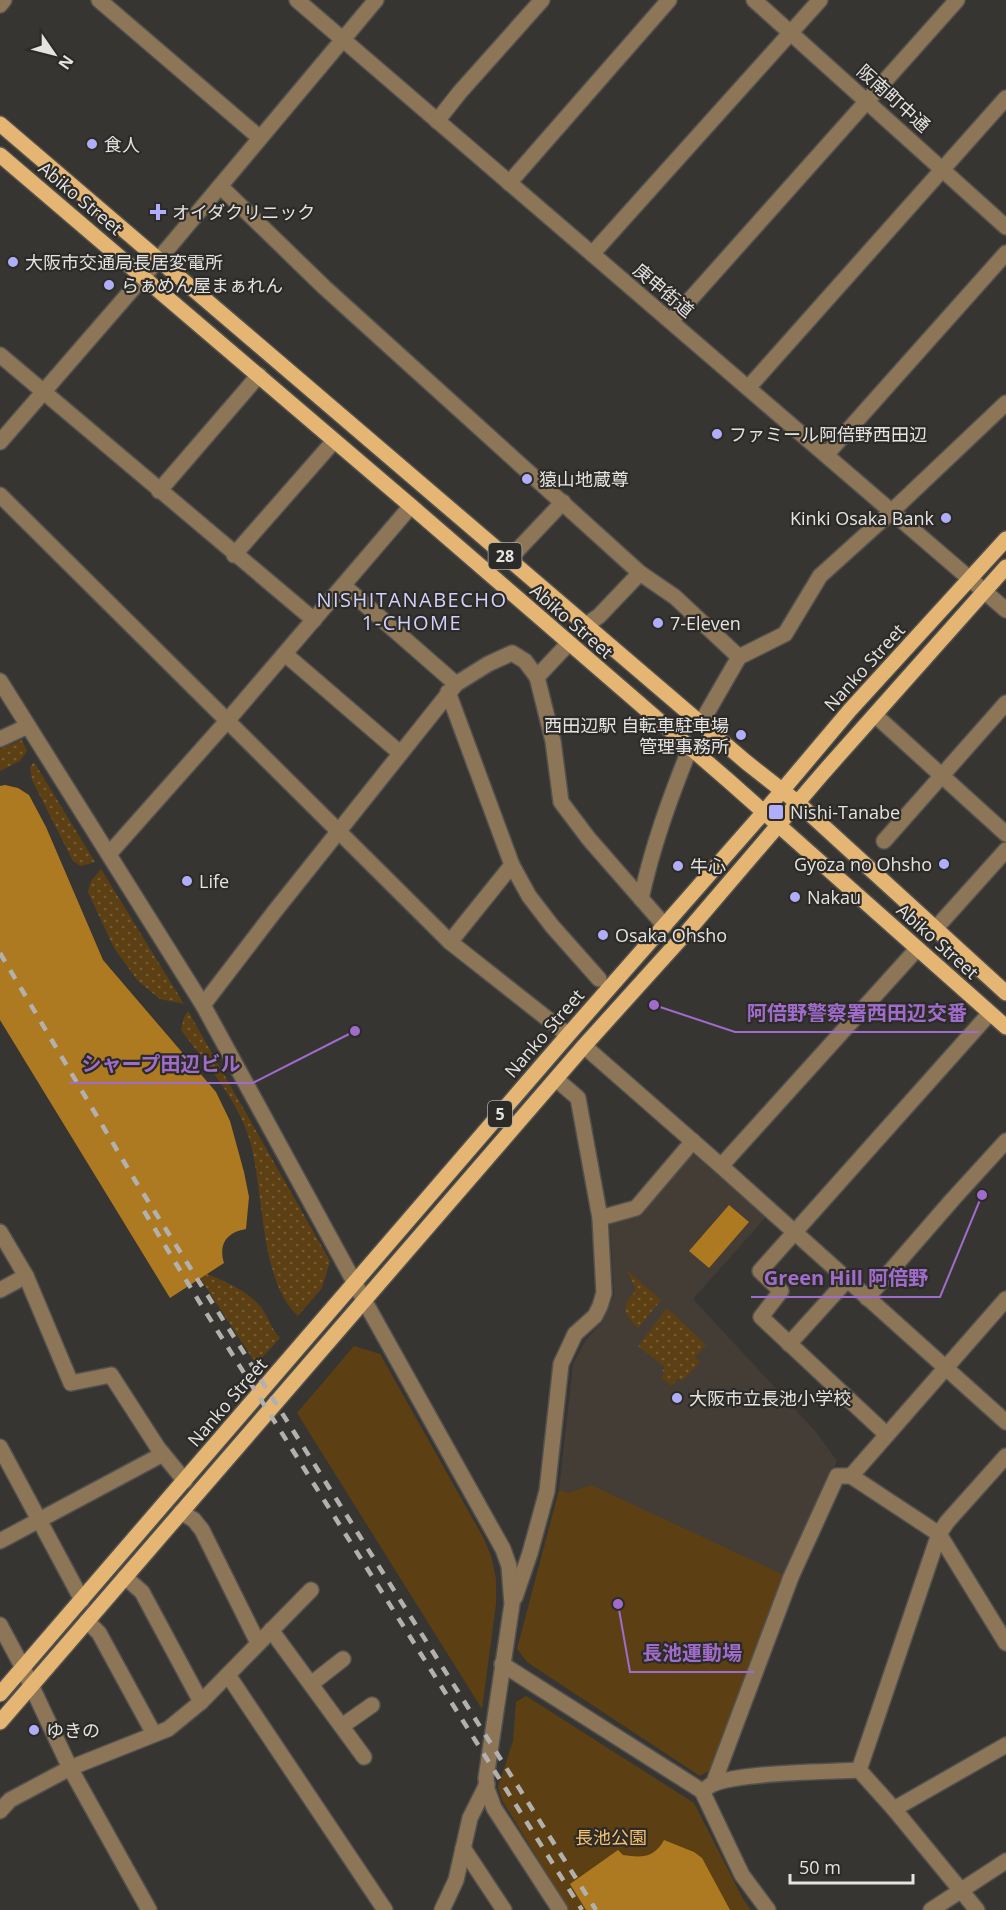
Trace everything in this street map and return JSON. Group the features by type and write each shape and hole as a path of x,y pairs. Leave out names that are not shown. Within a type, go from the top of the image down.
{"main road":[{"name":"Abiko Street","path":"0,124 701,723 783,790 1006,993"},
{"name":"Abiko Street","path":"0,155 411,506 780,826 1006,1027"},
{"name":"Nanko Street","path":"0,1694 850,710 1006,539"},
{"name":"Nanko Street","path":"0,1722 584,1046 1006,567"}],"street":[{"path":"0,5 4,0"},
{"path":"99,0 260,138"},
{"name":"庚申街道","path":"297,0 1006,610"},
{"path":"0,442 376,0"},
{"path":"437,121 542,0"},
{"path":"509,183 669,0"},
{"name":"阪南町中通","path":"754,0 1006,227"},
{"path":"592,254 820,0"},
{"path":"671,321 957,0"},
{"path":"748,388 1006,98"},
{"path":"220,186 324,287 640,573 675,597 739,657"},
{"path":"826,455 1006,253"},
{"path":"0,355 234,555 314,620"},
{"path":"159,491 259,375"},
{"path":"701,723 739,657 785,634 820,576 1006,403"},
{"path":"234,555 334,441"},
{"path":"0,495 450,942 568,1035"},
{"path":"509,559 562,502"},
{"path":"109,854 227,721 411,506"},
{"path":"586,625 599,616 640,573"},
{"path":"344,586 452,688 512,865 529,896 598,979"},
{"path":"537,677 568,644"},
{"path":"203,1005 452,688 488,664 512,653 525,662 537,677 553,741 561,802 589,839 665,926"},
{"path":"285,654 400,753"},
{"path":"0,681 203,1005 503,1549 509,1566 512,1604"},
{"path":"884,841 1006,703"},
{"path":"875,715 1006,834"},
{"path":"0,739 28,726"},
{"path":"641,899 649,863 666,808 690,748"},
{"path":"936,928 1006,850"},
{"path":"450,942 512,865"},
{"path":"721,1166 917,949"},
{"path":"886,1434 761,1317 781,1291 760,1271 990,1013"},
{"path":"584,1046 1006,1422"},
{"path":"442,1910 456,1880 470,1818 487,1784 512,1604 530,1553 547,1491 561,1364 575,1334 595,1316 604,1293 600,1218 578,1098 556,1079"},
{"path":"600,1218 636,1208 693,1141"},
{"path":"867,1298 1006,1141"},
{"path":"0,1232 26,1276 71,1383 111,1375 163,1454 184,1481"},
{"path":"0,1290 26,1276"},
{"path":"789,1344 847,1280"},
{"path":"851,1476 1006,1299"},
{"path":"0,1447 82,1600"},
{"path":"0,1541 163,1454"},
{"path":"859,1770 939,1534 1006,1456"},
{"path":"708,1787 791,1577 837,1476 851,1476 939,1534 1001,1620 1006,1643"},
{"path":"181,1512 194,1520 202,1530 258,1643"},
{"path":"125,1577 142,1592 201,1702"},
{"path":"0,1811 10,1800 70,1768 168,1729 201,1702 311,1590"},
{"path":"87,1621 99,1634 154,1734"},
{"path":"0,1625 70,1768 149,1910"},
{"path":"272,1630 364,1757"},
{"path":"311,1684 343,1659"},
{"path":"502,1664 708,1787 742,1875 768,1910"},
{"path":"228,1675 385,1910"},
{"path":"342,1726 372,1705"},
{"path":"894,1809 1006,1745"},
{"path":"708,1787 738,1778 859,1770"},
{"path":"859,1770 977,1910"},
{"path":"487,1784 494,1808 560,1910"},
{"path":"463,1848 504,1910"},
{"path":"931,1910 1006,1861"}],"shaded area":[{"path":"0,786 18,788 29,795 46,827 103,960 216,1092 230,1121 249,1197 246,1229 234,1233 226,1240 222,1250 224,1263 170,1298 0,1020"},
{"name":"大阪市立長池小学校","path":"695,1155 766,1217 693,1299 816,1432 837,1461 784,1575 559,1490 573,1364 586,1340 603,1321 614,1295 610,1223 689,1157"},
{"path":"729,1205 749,1222 709,1268 689,1251"},
{"path":"664,1840 694,1852 702,1858 730,1910 586,1910 570,1884 618,1850 623,1855 647,1855 656,1850"}],"green space":[{"path":"22,740 27,751 20,761 0,771 0,749"},
{"path":"34,762 95,862 81,866 73,861 32,780 30,767"},
{"path":"101,869 184,1004 160,999 138,981 114,948 88,892 91,881"},
{"path":"188,1011 330,1261 322,1288 298,1316 285,1300 269,1257 254,1159 244,1123 229,1095 181,1030"},
{"path":"627,1270 661,1300 638,1328 625,1310 636,1290"},
{"path":"207,1274 238,1288 252,1298 263,1310 280,1338 256,1364 200,1278"},
{"path":"667,1308 706,1345 695,1357 700,1362 682,1381 678,1378 672,1386 661,1378 665,1367 638,1346"},
{"path":"354,1346 380,1354 484,1539 491,1556 496,1579 496,1604 482,1709 297,1413"},
{"path":"591,1485 784,1575 710,1770 700,1776 527,1662 517,1649 559,1490 569,1493"},
{"name":"長池公園","path":"526,1696 694,1803 743,1899 751,1910 569,1910 502,1800 498,1787 513,1741 516,1702"}],"railway":[{"path":"0,953 136,1182 596,1910"},
{"path":"144,1211 582,1910"}],"place":[{"name":"食人","path":"92,144"},
{"name":"オイダクリニック","path":"158,212"},
{"name":"大阪市交通局長居変電所","path":"13,262"},
{"name":"らぁめん屋まぁれん","path":"109,285"},
{"name":"ファミール阿倍野西田辺","path":"717,434"},
{"name":"猿山地蔵尊","path":"527,479"},
{"name":"Kinki Osaka Bank","path":"946,518"},
{"name":"7-Eleven","path":"658,623"},
{"name":"西田辺駅 自転車駐車場 管理事務所","path":"741,735"},
{"name":"Nishi-Tanabe","path":"776,812"},
{"name":"Gyoza no Ohsho","path":"944,864"},
{"name":"牛心","path":"678,866"},
{"name":"Life","path":"187,881"},
{"name":"Nakau","path":"795,897"},
{"name":"Osaka Ohsho","path":"603,935"},
{"name":"阿倍野警察署西田辺交番","path":"654,1005"},
{"name":"シャープ田辺ビル","path":"355,1031"},
{"name":"Green Hill 阿倍野","path":"982,1195"},
{"name":"大阪市立長池小学校","path":"677,1398"},
{"name":"長池運動場","path":"618,1604"},
{"name":"ゆきの","path":"34,1730"}],"district":[{"name":"NISHITANABECHO 1-CHOME","path":"412,610"}]}
